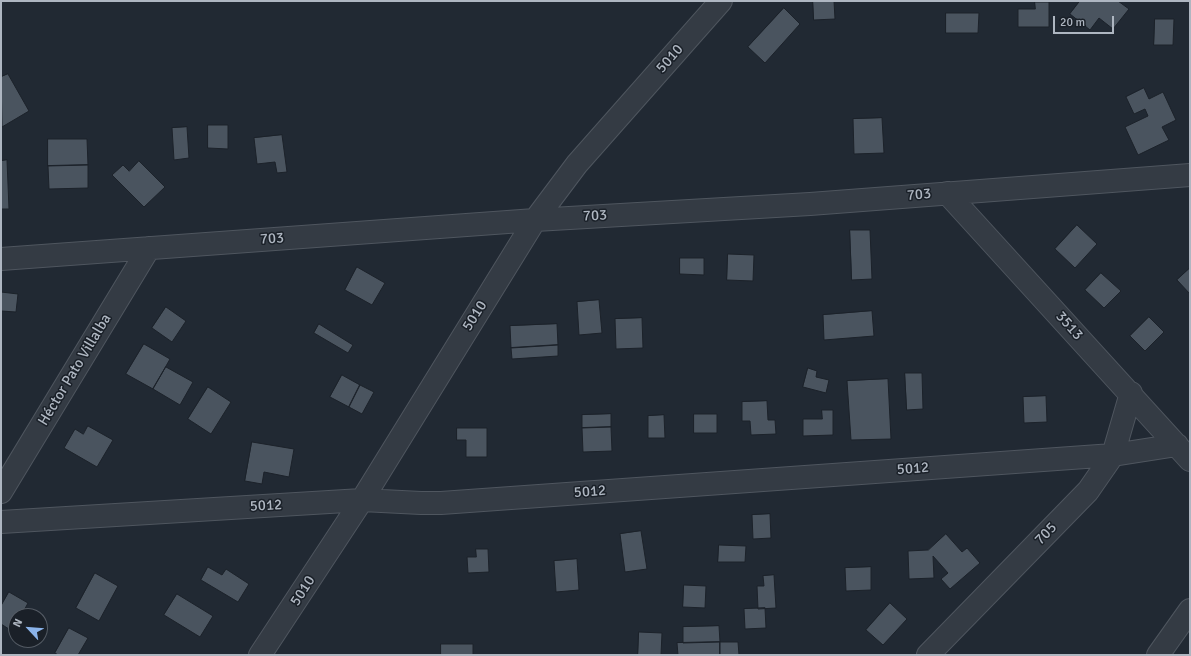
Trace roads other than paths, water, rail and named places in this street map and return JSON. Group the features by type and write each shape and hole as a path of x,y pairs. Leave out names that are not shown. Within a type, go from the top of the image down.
{"street":[{"name":"5010","path":"260,655 362,500 535,220 577,164 721,1"},
{"name":"703","path":"1,259 535,220 810,204 1190,175"},
{"name":"3513","path":"947,193 1184,452"},
{"name":"Héctor Pato Villalba","path":"1,492 149,248"},
{"name":"705","path":"928,655 1088,491 1113,455 1131,394"},
{"name":"5012","path":"1,522 362,500 441,503 1113,455 1184,452"},
{"path":"1158,655 1190,610"}]}
